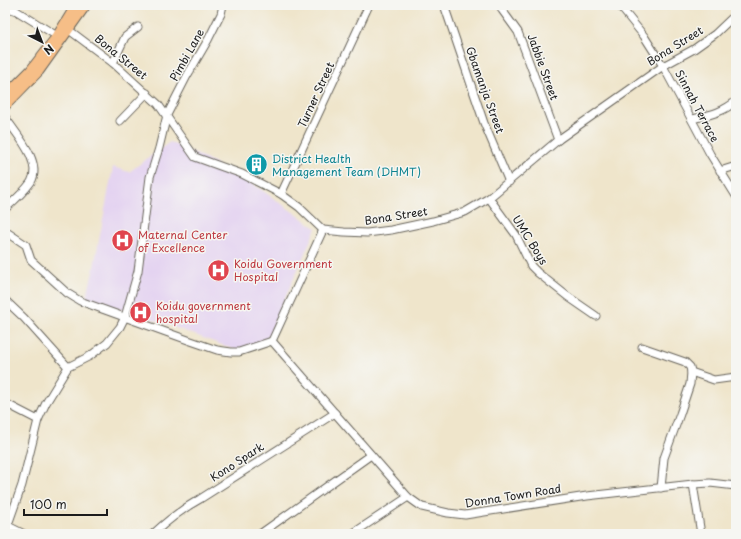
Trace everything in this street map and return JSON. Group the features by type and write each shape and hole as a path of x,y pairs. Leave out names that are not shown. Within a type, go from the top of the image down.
{"main road":[{"path":"5,106 39,71 78,9 86,5"},
{"path":"5,96 30,71 57,36 66,27"}],"street":[{"name":"Pimbi Lane","path":"68,367 90,356 107,343 120,327 125,317 138,271 150,176 167,115 208,40 221,14 223,5"},
{"name":"Turner Street","path":"281,194 370,5"},
{"name":"Gbamanja Street","path":"444,5 484,123 509,182"},
{"name":"Jabbie Street","path":"501,5 502,10 518,32 558,140"},
{"name":"Sinnah Terrace","path":"619,5 644,36 663,66 710,154 736,196"},
{"path":"5,9 14,7 57,36"},
{"name":"Bona Street","path":"66,27 113,63 147,93 167,115 195,157 242,174 281,194 299,207 323,230 367,233 391,230 433,221 465,212 489,198 558,140 663,66 689,52 715,34 736,14"},
{"path":"113,63 125,37 138,27"},
{"path":"120,122 147,93"},
{"path":"692,119 710,115 736,101"},
{"path":"5,117 33,160 35,169 30,183 5,209"},
{"path":"720,171 736,166"},
{"name":"UMC Boys","path":"489,198 516,235 531,266 567,296 596,316"},
{"path":"5,231 26,245 32,260 67,293 80,301 188,340 231,352 239,352 272,342 323,230"},
{"path":"5,300 24,318 68,367 46,403 38,420 22,485 7,530 24,534"},
{"name":"Donna Town Road","path":"272,342 408,497 422,506 448,513 465,515 587,496 693,484 710,483 736,486"},
{"path":"642,347 685,362 690,368 691,372 690,384 664,458 661,488"},
{"path":"691,372 714,380 736,377"},
{"path":"5,403 38,420"},
{"name":"Kono Spark","path":"153,534 181,509 200,499 335,413"},
{"path":"260,534 371,455"},
{"path":"693,484 701,534"},
{"path":"352,534 408,497"}],"shaded area":[{"name":"Koidu Government Hospital","path":"170,142 213,162 230,174 253,184 316,228 267,339 238,351 155,320 86,299 93,272 113,167 129,172"}],"place":[{"name":"District Health Management Team (DHMT)","path":"257,165"},
{"name":"Maternal Center of Excellence","path":"123,241"},
{"name":"Koidu Government Hospital","path":"219,270"},
{"name":"Koidu government hospital","path":"141,312"}]}
